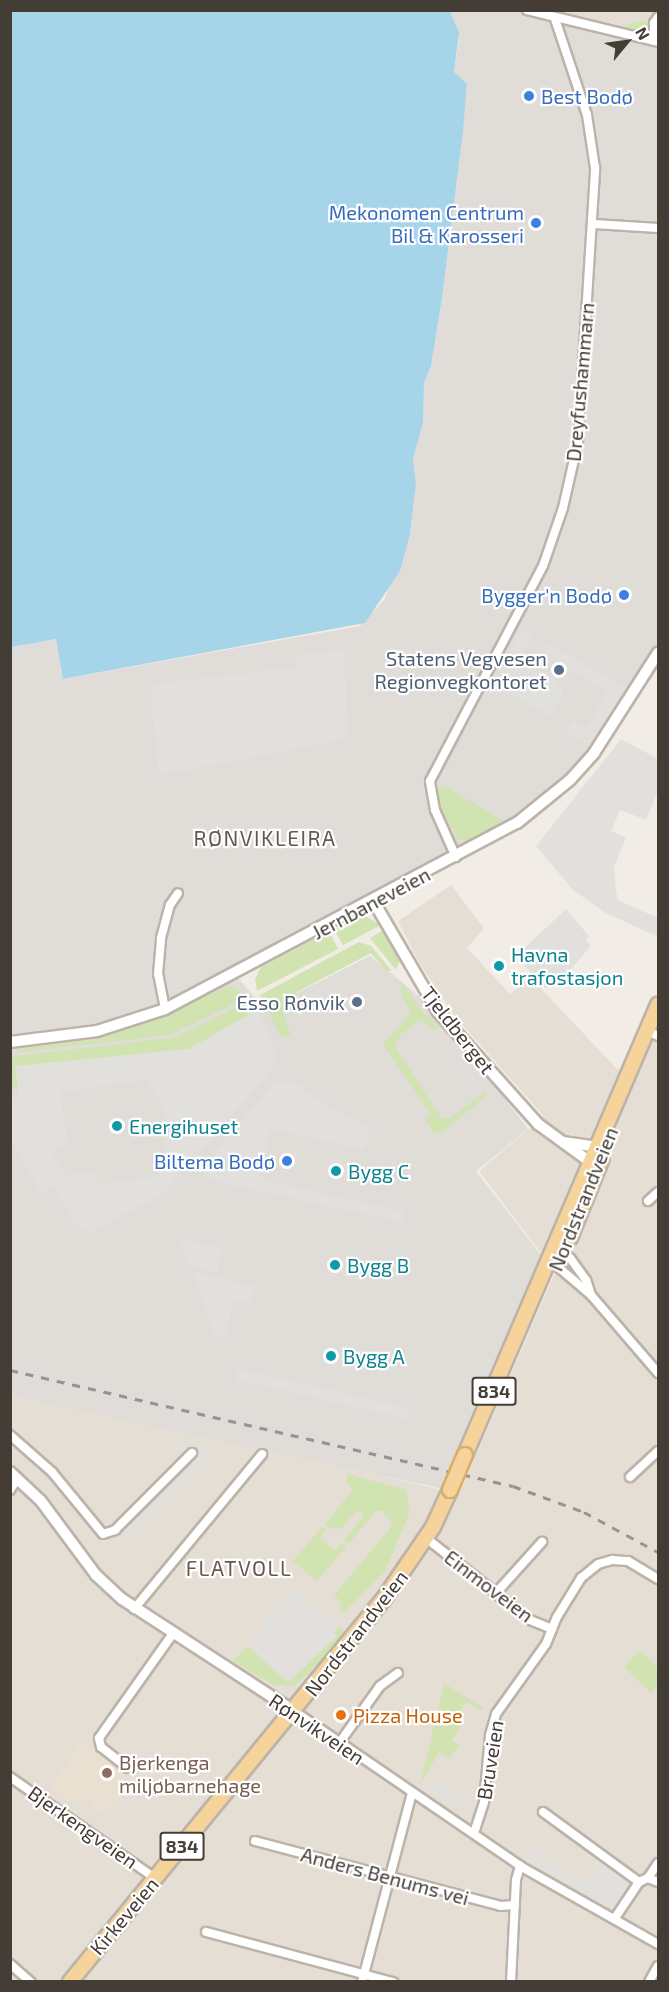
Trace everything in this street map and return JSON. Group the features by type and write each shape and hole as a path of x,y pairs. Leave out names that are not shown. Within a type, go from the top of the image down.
{"main road":[{"name":"Nordstrandveien","path":"294,1711 383,1600 426,1538 450,1490 523,1326 557,1258 632,1068 653,1034 658,1005"},
{"name":"Kirkeveien","path":"70,1982 294,1711"}],"street":[{"path":"527,10 555,19 656,42 654,22 658,17"},
{"name":"Dreyfushammarn","path":"456,857 435,810 430,781 445,745 528,599 563,508 578,442 594,224 595,168 590,134 555,19"},
{"path":"594,224 658,228"},
{"name":"Jernbaneveien","path":"10,1042 97,1031 165,1009 374,902 517,823 570,780 601,744 658,653"},
{"path":"165,1009 158,975 161,938 170,905 178,893"},
{"name":"Tjeldberget","path":"374,902 438,1012 527,1113 594,1166"},
{"path":"563,1142 602,1147"},
{"path":"648,1201 658,1192"},
{"path":"557,1258 658,1373"},
{"path":"557,1258 579,1269 591,1295"},
{"path":"10,1435 52,1472 103,1534 115,1530 192,1453"},
{"path":"630,1477 658,1451"},
{"path":"134,1609 262,1454"},
{"path":"10,1490 14,1475"},
{"name":"Rønvikveien","path":"14,1475 41,1501 96,1575 134,1609 294,1711 520,1866 658,1944"},
{"name":"Einmoveien","path":"426,1538 531,1620 552,1629 575,1586 598,1564 628,1561 658,1579"},
{"path":"496,1593 542,1542"},
{"name":"Bruveien","path":"474,1833 484,1802 492,1725 501,1705 546,1644 552,1629"},
{"path":"128,1768 101,1747 99,1738 172,1635"},
{"path":"340,1742 380,1686 398,1673"},
{"name":"Bjerkengveien","path":"10,1777 155,1878"},
{"path":"363,1978 412,1793"},
{"path":"543,1812 644,1880 658,1882"},
{"name":"Anders Benums vei","path":"255,1841 501,1906 515,1905"},
{"path":"615,1918 658,1863"},
{"path":"512,1982 515,1905 520,1866"},
{"path":"206,1932 363,1978 393,1982"},
{"path":"10,1964 32,1982"},
{"path":"649,1982 658,1966"}],"shaded area":[{"path":"449,11 527,11 658,42 658,653 594,753 544,803 232,971 265,1009 370,956 438,1012 528,1129 476,1171 544,1259 444,1489 11,1396 11,647 56,639 64,679 360,626 384,600 410,534 416,482 413,459 423,423 424,383 431,366 442,298 463,132 467,84 454,72 459,39"},
{"path":"527,11 658,11 658,42"},
{"path":"522,630 532,635 519,660 552,677 561,688 562,696 552,717 497,686 502,676 497,672"},
{"path":"549,644 628,689 588,745 566,732 572,720 587,727 607,692 543,655"},
{"path":"344,649 348,739 159,775 150,685 297,667 296,656"},
{"path":"621,739 658,759 658,791 646,820 620,810 611,831 626,838 614,867 616,891 618,900 658,918 658,937 606,913 573,890 536,846"},
{"path":"451,885 484,928 467,948 510,994 531,978 617,1069 632,1068 658,1005 658,1981 11,1981 10,1396 237,1442 459,1494 570,1238 555,1231 543,1256 479,1171 544,1116 456,1018 418,961 398,921"},
{"path":"566,909 589,936 586,940 591,946 564,977 561,974 545,988 516,956"},
{"path":"257,1010 276,1050 275,1066 161,1195 90,1232 74,1223 53,1186 41,1194 11,1138 11,1102 19,1096 15,1066 189,1049","holes":["148,1080 162,1103 170,1136 166,1138 159,1176 96,1185 94,1172 66,1176 52,1151 68,1141 60,1092"]},
{"path":"275,1082 294,1082 333,1110 370,1128 365,1150 271,1129 260,1179 404,1212 402,1222 218,1182 199,1172"},
{"path":"177,1238 222,1247 217,1272 190,1266"},
{"path":"193,1272 255,1287 250,1302 233,1300 226,1338 215,1336"},
{"path":"239,1369 410,1408 407,1419 237,1380"},
{"path":"179,1442 216,1448 127,1536 124,1532 116,1534 180,1472 176,1447"},
{"path":"294,1589 339,1627 334,1632 337,1636 288,1682 248,1646 267,1617"},
{"path":"81,1742 102,1750 142,1782 100,1815 87,1798 75,1803 51,1788"},
{"path":"434,1781 470,1804 467,1811 452,1806 428,1790"},
{"path":"528,1846 585,1884 600,1861 628,1880 625,1886 632,1887 615,1910 521,1855"}],"green space":[{"path":"640,21 649,22 647,31 626,29 626,25"},
{"path":"443,785 507,824 473,842 458,839 439,804 436,786 444,790"},
{"path":"363,915 381,925 343,945 334,929"},
{"path":"383,930 400,961 396,970 370,938"},
{"path":"329,931 338,949 257,991 255,979 261,967"},
{"path":"359,942 371,946 392,971 386,971 371,953 297,992 284,1014 291,1036 281,1037 260,995"},
{"path":"402,982 425,1015 440,1026 434,1031 421,1020 401,1034 395,1047 441,1117 451,1118 485,1091 488,1094 442,1133 434,1133 425,1120 431,1115 383,1044 411,1013 401,994"},
{"path":"231,986 248,997 170,1035 12,1053 23,1047 123,1030"},
{"path":"249,1001 248,1016 189,1049 16,1066 19,1089 11,1086 11,1057 176,1037"},
{"path":"348,1474 406,1490 410,1511 385,1572 343,1613 338,1607 341,1602 334,1595 393,1525 382,1511 376,1511 348,1544 344,1540 363,1517 361,1512 356,1511 341,1530 336,1526 332,1530 325,1524 352,1491 346,1481"},
{"path":"322,1527 326,1530 320,1538 335,1550 342,1543 346,1547 317,1581 293,1561"},
{"path":"339,1627 344,1632 341,1641 295,1686 273,1685 233,1661 248,1646 288,1682 336,1636 333,1633"},
{"path":"640,1650 658,1667 658,1685 651,1693 624,1667"},
{"path":"444,1683 483,1708 481,1711 466,1702 455,1719 462,1724 452,1740 459,1745 450,1758 439,1752 420,1785"}],"water":[{"path":"11,10 449,10 459,33 454,72 467,84 442,298 431,366 424,383 423,423 413,459 416,483 410,534 400,571 365,623 63,679 56,639 11,647"}],"railway":[{"path":"10,1370 513,1486 584,1512 658,1552"}],"place":[{"name":"Best Bodø","path":"529,96"},
{"name":"Mekonomen Centrum Bil & Karosseri","path":"536,223"},
{"name":"Bygger'n Bodø","path":"624,595"},
{"name":"Statens Vegvesen Regionvegkontoret","path":"559,670"},
{"name":"Havna trafostasjon","path":"499,966"},
{"name":"Esso Rønvik","path":"357,1002"},
{"name":"Energihuset","path":"117,1126"},
{"name":"Biltema Bodø","path":"287,1161"},
{"name":"Bygg C","path":"336,1171"},
{"name":"Bygg B","path":"335,1265"},
{"name":"Bygg A","path":"331,1356"},
{"name":"Pizza House","path":"341,1715"},
{"name":"Bjerkenga miljøbarnehage","path":"107,1773"}],"district":[{"name":"RØNVIKLEIRA","path":"265,838"},
{"name":"FLATVOLL","path":"239,1568"}]}
